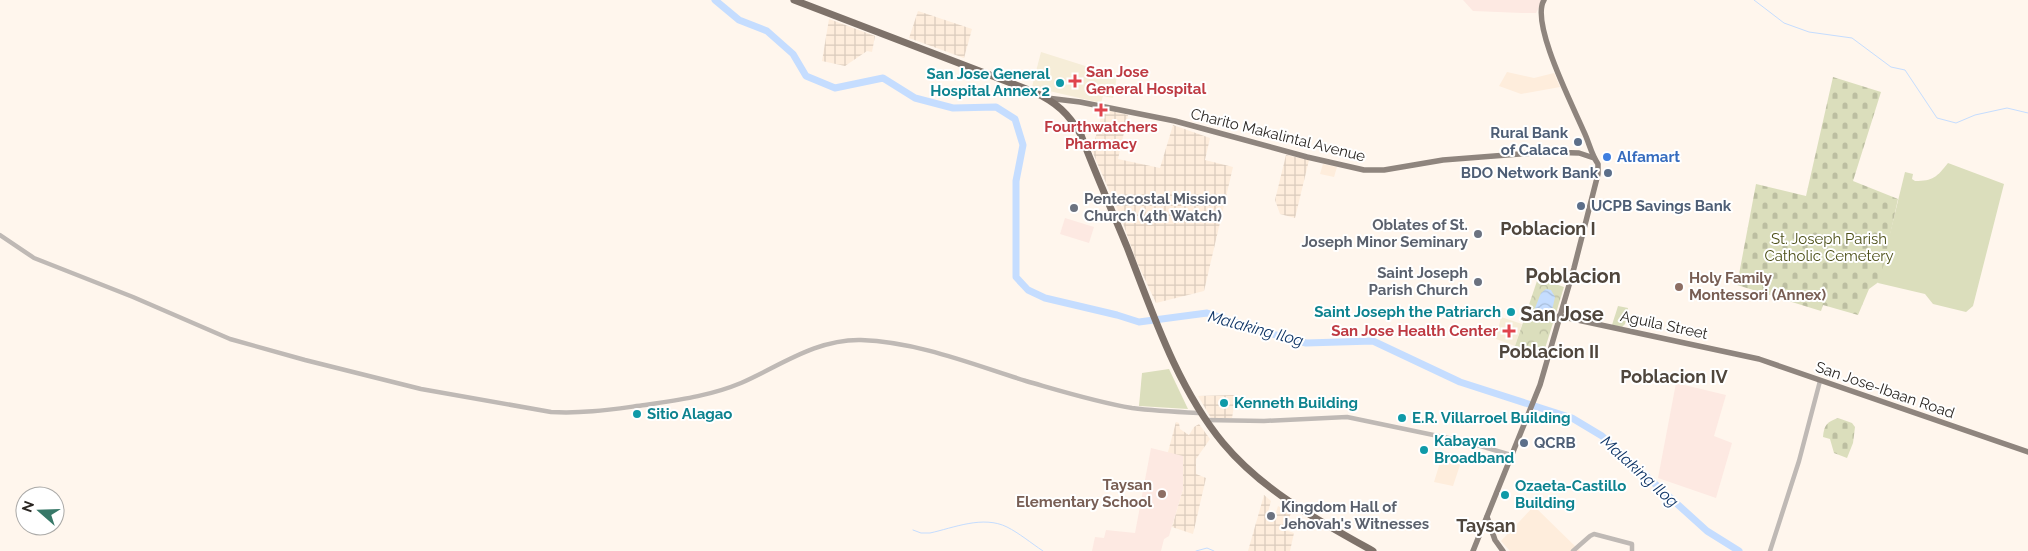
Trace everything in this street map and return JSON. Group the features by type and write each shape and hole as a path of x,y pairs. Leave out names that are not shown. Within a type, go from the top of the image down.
{"highway":[{"path":"794,0 947,57 1047,98 1067,113 1081,135 1163,336 1181,376 1203,416 1224,444 1269,486 1302,510 1373,551"}],"main road":[{"path":"1473,551 1535,399 1574,268 1598,174 1598,164 1544,34 1540,12 1544,0"},
{"name":"Charito Makalintal Avenue","path":"1047,98 1080,102 1175,121 1364,170 1384,170 1443,160 1545,152 1579,153 1594,158"},
{"name":"Aguila Street","path":"1559,316 1734,353"},
{"name":"San Jose-Ibaan Road","path":"1734,353 1782,366 1820,381 2028,452"},
{"path":"1487,517 1496,540 1503,551"}],"street":[{"path":"0,235 34,258 237,341 357,374 421,389 544,410 570,412 621,410 694,398 741,383 809,350 861,340 924,348 1056,390 1114,404 1148,410 1264,421 1347,417 1467,442 1511,455"},
{"path":"1770,551 1799,461 1820,381"},
{"path":"1573,551 1594,534 1632,544 1632,551"}],"shaded area":[{"path":"1463,0 1543,0 1536,13 1522,13 1473,11"},
{"path":"918,11 972,29 964,58 909,38"},
{"path":"829,19 875,36 872,52 867,51 845,66 822,61"},
{"name":"San Jose General Hospital","path":"1041,52 1117,76 1113,98 1103,96 1101,103 1032,87"},
{"path":"1507,72 1534,78 1554,73 1560,87 1521,94 1499,86"},
{"path":"1107,110 1128,115 1118,159 1160,168 1173,125 1210,138 1205,160 1233,167 1204,291 1156,303 1136,260 1120,215 1092,151 1102,113 1107,114"},
{"path":"1286,155 1309,160 1295,218 1280,214 1275,200"},
{"path":"1323,164 1337,167 1334,177 1320,174"},
{"path":"1065,218 1094,227 1089,243 1060,234"},
{"name":"San Jose Health Center","path":"1501,317 1522,324 1515,346 1496,339"},
{"path":"1676,383 1726,395 1714,436 1732,443 1716,498 1658,478"},
{"name":"Kenneth Building","path":"1236,395 1232,418 1211,418 1198,396"},
{"path":"1176,422 1179,423 1180,429 1189,435 1194,427 1199,424 1210,439 1196,459 1196,474 1206,478 1193,534 1172,527 1183,489 1168,452"},
{"name":"Taysan Elementary School","path":"1151,448 1183,456 1183,489 1169,536 1164,539 1161,551 1092,551 1095,537 1104,538 1106,530 1135,533"},
{"path":"1442,456 1461,462 1453,486 1434,482"},
{"path":"1264,495 1271,501 1266,520 1273,522 1278,506 1291,513 1285,530 1294,533 1290,551 1248,551"},
{"path":"1534,506 1580,551 1510,551 1501,541"}],"green space":[{"name":"St. Joseph Parish Catholic Cemetery","path":"1833,77 1881,92 1853,181 1898,199 1880,281 1869,289 1858,315 1823,305 1821,311 1737,285 1756,184 1806,196"},
{"path":"1948,163 2004,184 1973,306 1966,312 1933,304 1925,294 1878,283 1905,172 1913,174 1912,179 1915,181 1926,180 1937,175"},
{"path":"1538,278 1564,287 1544,352 1515,346"},
{"path":"1618,306 1628,308 1625,324 1622,327 1612,325"},
{"path":"1169,369 1188,409 1139,406 1142,373"},
{"path":"1838,418 1852,423 1855,427 1853,443 1847,458 1834,453 1830,439 1823,437 1827,424"}],"water":[{"path":"1546,289 1551,290 1555,297 1551,315 1548,318 1537,312 1535,308 1541,293"}],"waterway":[{"name":"Malaking Ilog","path":"715,0 739,20 767,31 793,54 806,76 835,88 883,78 915,98 953,108 996,107 1015,119 1023,145 1016,181 1016,277 1028,290 1045,298 1139,322 1207,313 1306,343 1373,341 1460,382 1572,418 1602,436 1707,531 1739,551"},
{"path":"1754,0 1784,23 1809,32 1852,38 1891,67 1905,70 1937,118 1956,123 1975,115 2007,108 2028,113"},
{"path":"913,530 921,533 930,533 978,522 988,522 1012,529 1043,551"},
{"path":"1196,551 1207,548 1214,551"}],"place":[{"name":"San Jose General Hospital","path":"1075,81"},
{"name":"San Jose General Hospital Annex 2","path":"1060,83"},
{"name":"Fourthwatchers Pharmacy","path":"1101,110"},
{"name":"Rural Bank of Calaca","path":"1578,142"},
{"name":"Alfamart","path":"1607,157"},
{"name":"BDO Network Bank","path":"1608,173"},
{"name":"UCPB Savings Bank","path":"1581,206"},
{"name":"Pentecostal Mission Church (4th Watch)","path":"1074,208"},
{"name":"Oblates of St. Joseph Minor Seminary","path":"1478,234"},
{"name":"Saint Joseph Parish Church","path":"1478,282"},
{"name":"Holy Family Montessori (Annex)","path":"1679,287"},
{"name":"Saint Joseph the Patriarch","path":"1511,312"},
{"name":"San Jose Health Center","path":"1509,331"},
{"name":"Kenneth Building","path":"1224,403"},
{"name":"Sitio Alagao","path":"637,414"},
{"name":"E.R. Villarroel Building","path":"1402,418"},
{"name":"QCRB","path":"1524,443"},
{"name":"Kabayan Broadband","path":"1424,450"},
{"name":"Taysan Elementary School","path":"1162,494"},
{"name":"Ozaeta-Castillo Building","path":"1505,495"},
{"name":"Kingdom Hall of Jehovah's Witnesses","path":"1271,516"}],"district":[{"name":"Poblacion I","path":"1548,229"},
{"name":"Poblacion","path":"1573,276"},
{"name":"San Jose","path":"1562,314"},
{"name":"Poblacion II","path":"1549,352"},
{"name":"Poblacion IV","path":"1674,377"},
{"name":"Taysan","path":"1486,526"}]}
